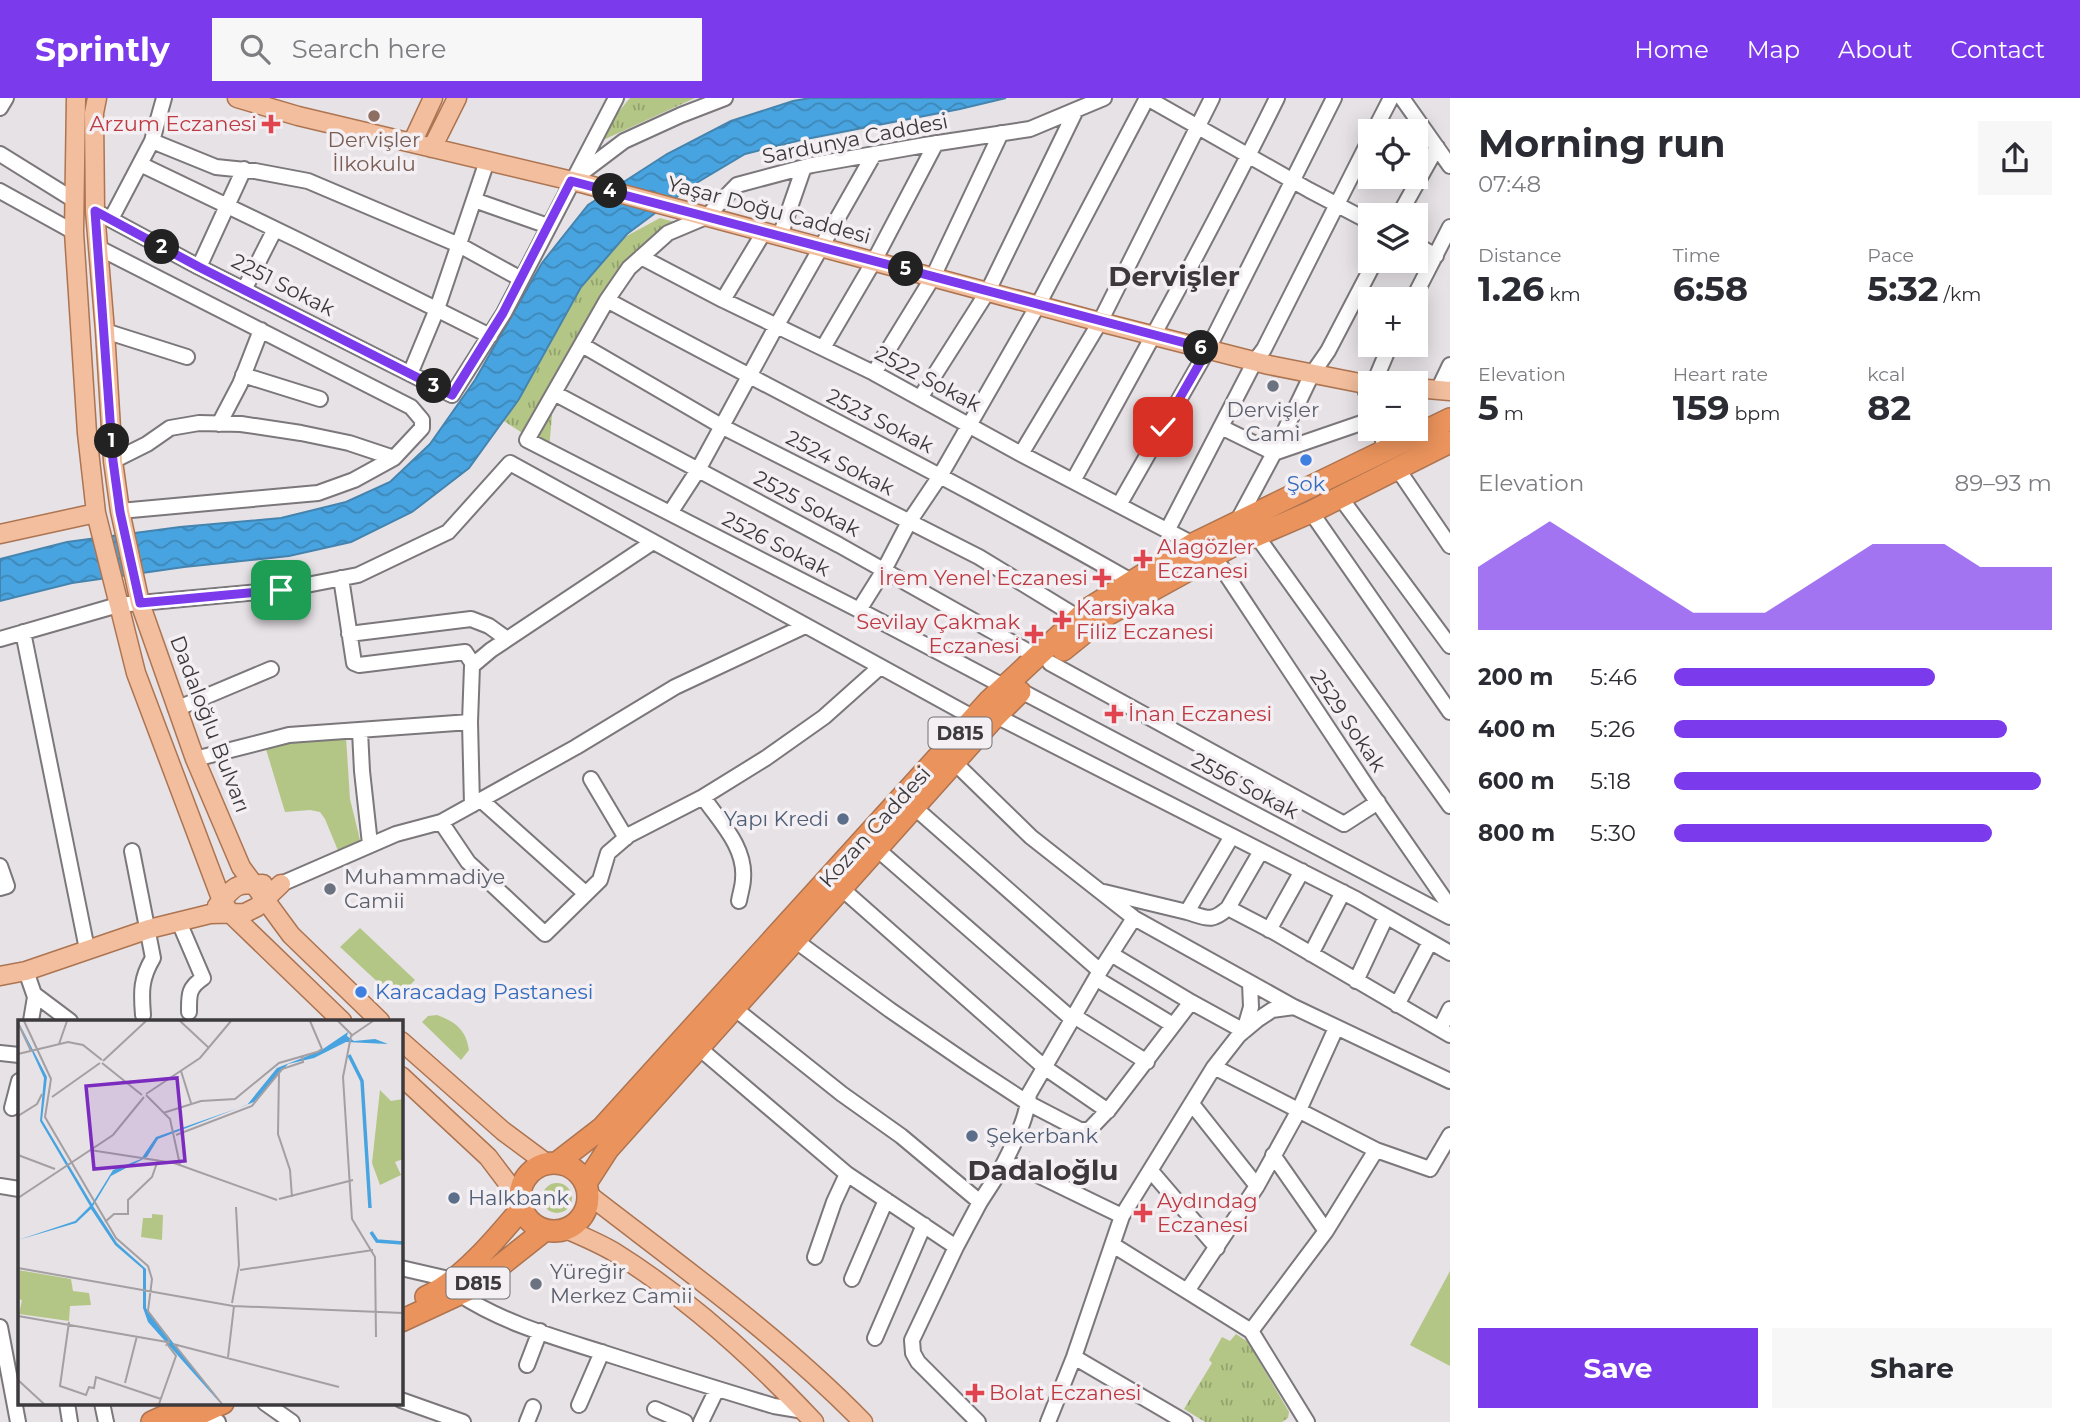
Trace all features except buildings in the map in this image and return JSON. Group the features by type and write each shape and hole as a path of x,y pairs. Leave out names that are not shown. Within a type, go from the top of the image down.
{"highway":[{"name":"Kozan Caddesi","path":"1044,660 1105,616 1214,556 1340,497 1450,419"},
{"name":"Kozan Caddesi","path":"552,1163 602,1128 974,718 1013,689 1044,660 1088,609 1193,544 1236,523 1392,460 1450,442"},
{"name":"Kozan Caddesi","path":"587,1189 608,1149 996,716 1013,689"},
{"path":"552,1163 570,1166 579,1173 587,1189 587,1206 583,1215 576,1223 555,1229 535,1225 527,1218 520,1203 521,1186 526,1175 535,1167 552,1163"},
{"name":"D815","path":"402,1320 456,1287 499,1236 520,1203"},
{"name":"D815","path":"402,1308 436,1292 456,1287 472,1288 555,1229"},
{"path":"168,1415 205,1412 221,1404"}],"main road":[{"path":"76,98 74,232 86,420 97,519 136,673 221,910 341,1020"},
{"path":"95,105 105,98"},
{"name":"Yaşar Doğu Caddesi","path":"237,98 298,116 571,181 1100,322 1255,361 1358,382"},
{"path":"412,143 433,98"},
{"path":"432,148 457,98"},
{"name":"Dadaloğlu Bulvarı","path":"95,105 103,215 99,248 113,461 139,595 176,709 241,867 291,935 379,1020"},
{"path":"0,534 97,519"},
{"path":"221,910 228,891 241,884 281,884"},
{"path":"0,976 26,971 149,929 221,910 245,913 265,900 281,884"},
{"path":"402,1042 503,1131 552,1163"},
{"path":"402,1077 488,1157 520,1203"},
{"path":"587,1189 726,1301 838,1396 863,1422"},
{"path":"555,1229 612,1251 659,1282 734,1345 809,1416"}],"street":[{"path":"0,108 6,98"},
{"path":"103,215 152,141 164,98"},
{"path":"139,164 490,336 615,98"},
{"path":"571,181 624,141 725,98"},
{"name":"Sardunya Caddesi","path":"706,217 737,186 804,167 1030,129 1104,98"},
{"path":"859,610 1038,305 1147,98 1358,216"},
{"path":"1021,454 1100,322 1212,98"},
{"path":"1073,481 1154,335 1277,98"},
{"path":"1119,506 1208,349 1334,98"},
{"path":"1380,119 1391,98"},
{"path":"1402,98 1450,166"},
{"path":"920,398 988,291 1076,110"},
{"path":"874,373 933,277 1001,133"},
{"path":"152,141 216,167 244,169 308,181 459,244 521,279"},
{"path":"823,348 874,261 936,143"},
{"path":"1406,203 1437,147"},
{"path":"0,154 74,200"},
{"path":"670,513 698,470 874,154"},
{"path":"410,374 437,309 487,161"},
{"path":"1167,531 1255,361 1264,349 1358,163"},
{"path":"723,300 772,234 804,167"},
{"path":"199,267 244,169"},
{"path":"0,191 74,232"},
{"path":"474,200 548,226"},
{"name":"2251 Sokak","path":"103,215 199,267 452,395 490,336"},
{"path":"554,393 628,268 668,233 706,217"},
{"path":"1419,287 1450,228"},
{"path":"244,290 275,229"},
{"path":"99,248 411,407 422,420 422,428 394,458 354,480 318,493 122,518"},
{"path":"1428,252 1436,256"},
{"name":"2522 Sokak","path":"641,257 874,373 1193,544"},
{"path":"1236,523 1274,453 1312,373 1328,351 1369,273"},
{"name":"2523 Sokak","path":"607,300 749,378 1043,531 1133,582"},
{"path":"219,424 261,330"},
{"path":"105,331 187,357"},
{"name":"2524 Sokak","path":"582,345 723,426 979,557 1079,618"},
{"path":"1444,390 1450,365"},
{"path":"243,375 320,399"},
{"name":"2526 Sokak","path":"554,393 527,440 1013,689"},
{"name":"2525 Sokak","path":"554,393 884,570 1344,824 1378,802"},
{"path":"113,461 147,444 170,428 199,423 241,424 325,438 394,458"},
{"path":"1221,426 1274,453 1358,424"},
{"path":"1384,441 1392,460 1450,546"},
{"path":"0,639 116,598 281,590 358,575 448,532 510,463 974,718"},
{"path":"1340,497 1450,646"},
{"path":"1311,512 1450,712"},
{"path":"1256,535 1450,806"},
{"path":"586,893 477,803 470,722 472,666 507,639 653,542"},
{"name":"2529 Sokak","path":"1214,556 1450,907"},
{"path":"341,578 354,663 359,666 465,652 473,664"},
{"path":"349,634 471,619 489,626 507,639"},
{"path":"281,884 370,844 441,822 576,747 675,687 805,626"},
{"path":"23,632 87,949"},
{"path":"441,822 468,862 545,934 600,880 608,853 626,838 703,797 766,758 824,717 880,667"},
{"path":"176,709 271,669"},
{"name":"2556 Sokak","path":"1013,689 1450,917"},
{"path":"996,716 1343,892 1450,953"},
{"path":"195,759 289,735 470,722"},
{"path":"360,731 370,844"},
{"path":"954,762 1031,837 1134,918 1294,1007 1450,1081"},
{"path":"591,779 626,838"},
{"path":"703,797 736,843 742,858 744,879 739,901"},
{"path":"914,807 1098,975 1173,1025"},
{"path":"1187,912 1232,836"},
{"path":"877,849 1073,1017 1147,1062"},
{"path":"131,851 153,958 145,972 141,990 143,1015"},
{"path":"1098,890 1150,901 1207,918 1218,917 1228,908 1261,851"},
{"path":"0,866 7,886 0,888"},
{"path":"1269,930 1302,871"},
{"path":"841,888 1044,1067 1108,1111"},
{"path":"1311,954 1343,892"},
{"path":"1228,908 1445,1032 1450,1009"},
{"path":"1356,981 1387,916"},
{"path":"978,1422 918,1362 913,1353 912,1340 956,1247 1018,1134 1029,1094 1134,918"},
{"path":"179,922 203,978 192,986 189,1012"},
{"path":"796,941 890,1010 1028,1102 1080,1130 1089,1130 1108,1111 1191,1002"},
{"path":"1397,1005 1430,942"},
{"path":"1111,954 1244,1031"},
{"path":"26,971 34,994 31,1020"},
{"path":"1244,1031 1251,1006 1250,983"},
{"path":"34,994 69,1020"},
{"path":"1048,1422 1074,1357 1122,1216 1214,1068 1244,1031 1272,1010 1294,1007"},
{"path":"734,1008 842,1094 901,1136 980,1202"},
{"path":"1187,1292 1257,1186 1298,1110 1336,1028"},
{"path":"699,1048 847,1174 956,1247"},
{"path":"0,1053 18,1055"},
{"path":"1214,1068 1376,1150 1430,1168 1450,1135"},
{"path":"12,1108 18,1085"},
{"path":"1192,1104 1257,1186"},
{"path":"1251,1331 1326,1231 1376,1150"},
{"path":"1273,1155 1326,1231"},
{"path":"1000,1171 1005,1167 1019,1166 1122,1216"},
{"path":"1151,1171 1217,1248"},
{"path":"816,1257 834,1202 847,1174"},
{"path":"0,1186 18,1189"},
{"path":"852,1279 886,1200"},
{"path":"875,1338 924,1226"},
{"path":"1113,1245 1251,1331 1299,1419"},
{"path":"402,1268 456,1287 483,1310 540,1331 809,1416"},
{"path":"0,1327 18,1422"},
{"path":"527,1365 540,1331"},
{"path":"579,1405 602,1352"},
{"path":"1074,1357 1168,1418 1185,1422"},
{"path":"701,1422 717,1389"},
{"path":"402,1400 463,1422"},
{"path":"67,1404 70,1422"},
{"path":"102,1404 106,1422"},
{"path":"266,1404 292,1422"},
{"path":"527,1422 533,1407"},
{"path":"655,1409 685,1422"}],"green space":[{"path":"630,98 695,98 590,146"},
{"path":"660,218 678,223 633,264 554,392 549,450 496,416 557,310 610,245"},
{"path":"346,737 350,799 361,844 339,853 320,812 285,812 265,746"},
{"path":"360,928 415,980 396,999 340,947"},
{"path":"437,1015 455,1024 463,1032 469,1050 461,1060 422,1022 428,1016"},
{"path":"557,1183 567,1188 572,1198 567,1208 557,1213 547,1208 542,1198 547,1188"},
{"path":"1450,1271 1450,1366 1410,1345"},
{"path":"1236,1334 1248,1342 1289,1412 1288,1418 1282,1422 1205,1422 1184,1409 1212,1363 1209,1360 1222,1337 1230,1341"}],"water":[{"path":"810,98 1006,98 745,154 693,185 627,234 581,287 519,399 469,468 412,512 351,542 289,556 72,583 0,601 0,559 67,542 180,527 281,518 346,502 390,482 430,444 475,380 542,263 588,205 667,154 731,121"}],"place":[{"name":"Dervişler İlkokulu","path":"374,116"},
{"name":"Arzum Eczanesi","path":"271,124"},
{"name":"Dervişler Cami","path":"1273,386"},
{"name":"Şok","path":"1306,460"},
{"name":"Alagözler Eczanesi","path":"1143,559"},
{"name":"İrem Yenel Eczanesi","path":"1102,578"},
{"name":"Karsiyaka Filiz Eczanesi","path":"1062,620"},
{"name":"Sevilay Çakmak Eczanesi","path":"1034,634"},
{"name":"İnan Eczanesi","path":"1114,714"},
{"name":"Yapı Kredi","path":"843,819"},
{"name":"Muhammadiye Camii","path":"330,889"},
{"name":"Karacadag Pastanesi","path":"361,992"},
{"name":"Şekerbank","path":"972,1136"},
{"name":"Halkbank","path":"454,1198"},
{"name":"Aydındag Eczanesi","path":"1143,1213"},
{"name":"Yüreğir Merkez Camii","path":"536,1284"},
{"name":"Bolat Eczanesi","path":"975,1393"}],"district":[{"name":"Dervişler","path":"1174,276"},
{"name":"Dadaloğlu","path":"1043,1170"}],"route":[{"path":"281,590 140,603 120,512 113,461 95,211 199,267 452,395 503,313 571,181 1208,349 1163,427"}]}
